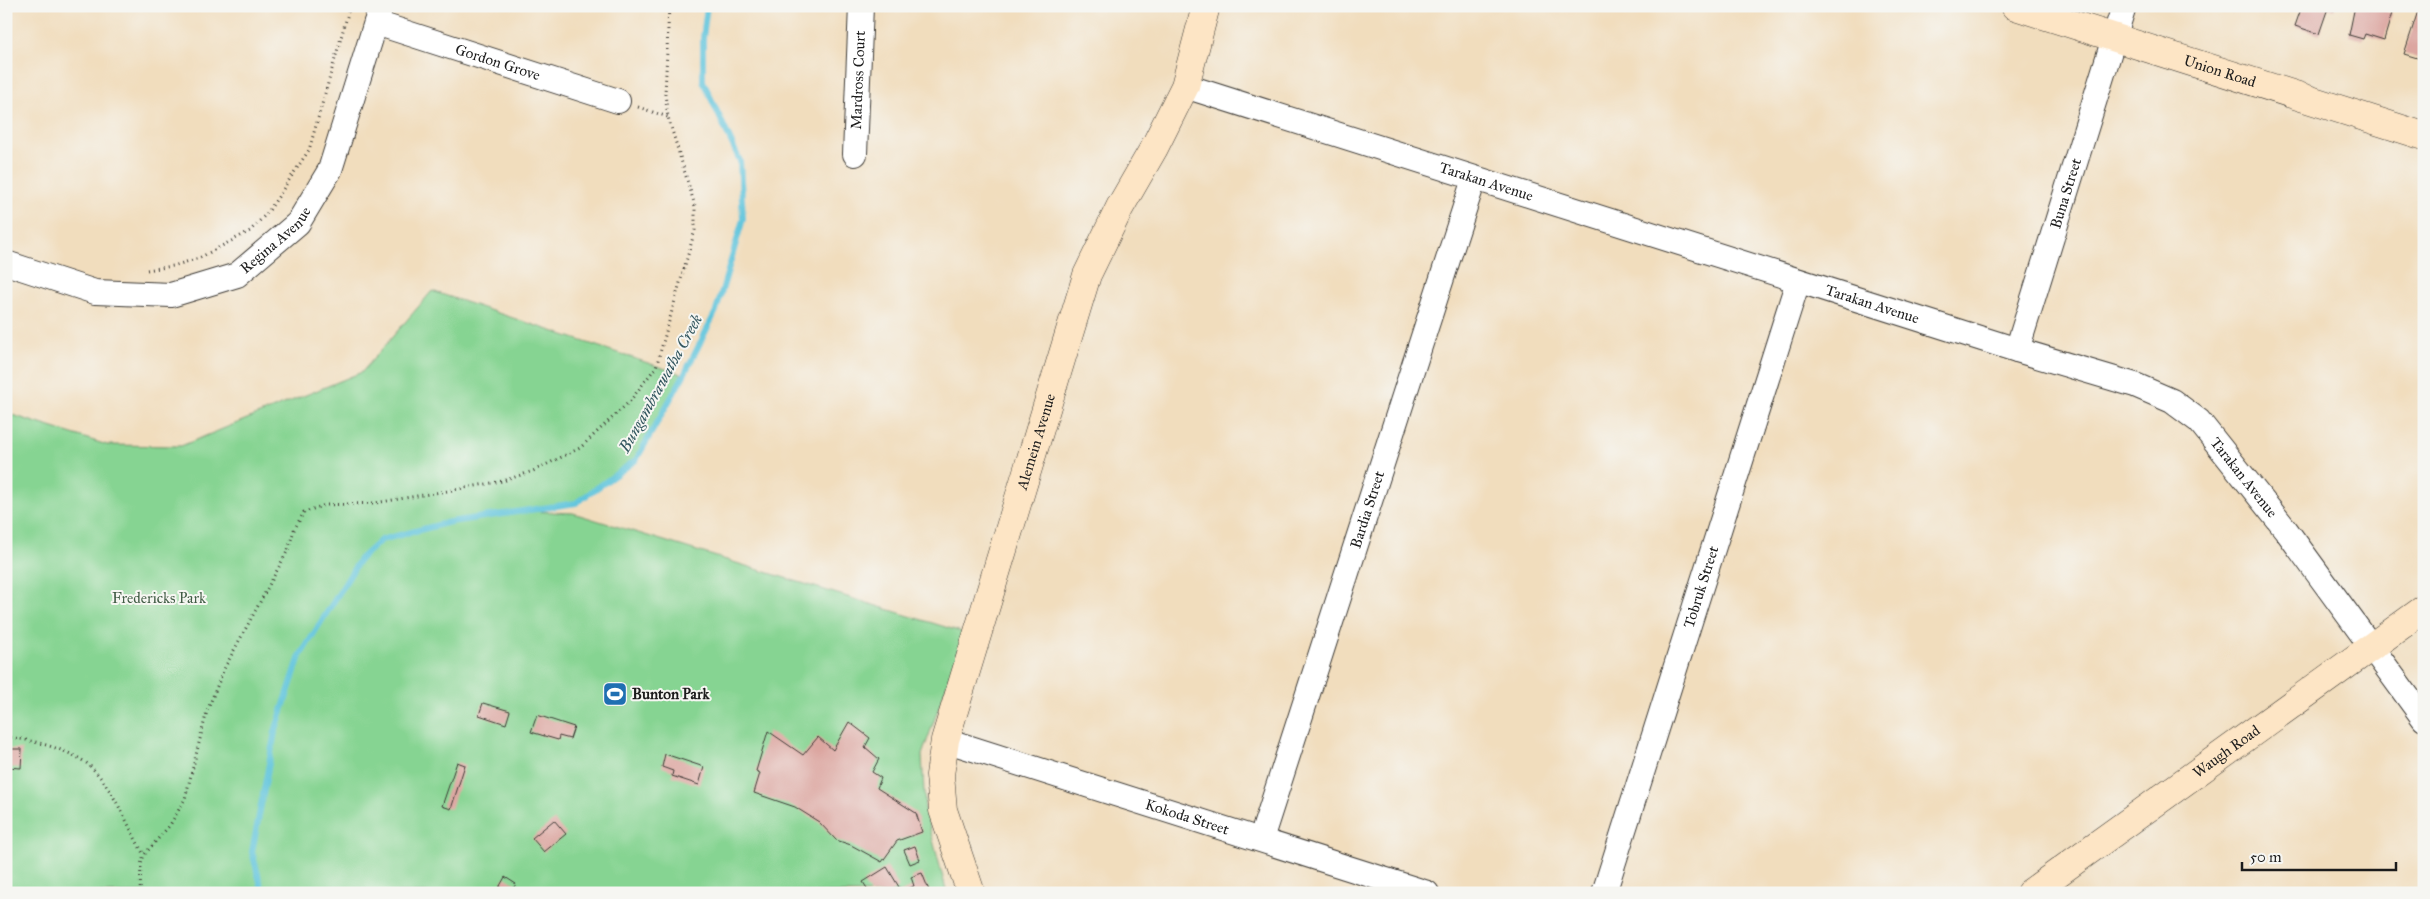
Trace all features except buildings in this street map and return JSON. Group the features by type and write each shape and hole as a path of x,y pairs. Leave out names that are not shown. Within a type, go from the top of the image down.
{"street":[{"name":"Mardross Court","path":"855,154 860,6"},
{"name":"Alemein Avenue","path":"971,893 943,810 940,775 945,740 1087,275 1120,207 1154,148 1185,86 1206,6"},
{"name":"Union Road","path":"2016,6 2424,136"},
{"name":"Buna Street","path":"2017,350 2124,6"},
{"name":"Gordon Grove","path":"378,15 618,101"},
{"name":"Regina Avenue","path":"6,263 95,292 171,295 237,275 298,223 330,170 378,15"},
{"name":"Tarakan Avenue","path":"1185,86 2017,350 2135,385 2172,401 2199,421 2286,530 2424,719"},
{"name":"Bardia Street","path":"1261,839 1474,179"},
{"name":"Tobruk Street","path":"1604,893 1798,281"},
{"name":"Waugh Road","path":"2030,893 2424,609"},
{"name":"Kokoda Street","path":"945,740 1427,893"}],"path":[{"path":"138,271 173,266 199,258 250,231 268,212 309,150 350,6"},
{"path":"140,893 141,864 144,855 170,825 184,799 207,711 224,669 288,550 294,530 304,512 325,506 375,503 503,481 533,471 580,448 630,401 656,367 695,230 695,206 668,117 665,94 669,6"},
{"path":"618,101 668,117"},
{"path":"6,737 48,746 89,765 110,794 144,855"}],"green space":[{"name":"Fredericks Park","path":"432,291 684,375 636,460 576,503 527,511 573,513 965,633 922,755 925,810 947,893 6,893 6,413 107,445 181,446 362,372"}],"waterway":[{"name":"Bungambrawatha Creek","path":"263,893 252,852 275,732 300,656 360,559 381,540 450,522 576,503 636,460 684,375 716,311 743,219 740,161 703,81 703,38 707,6"}],"place":[{"name":"Bunton Park","path":"615,694"}]}
